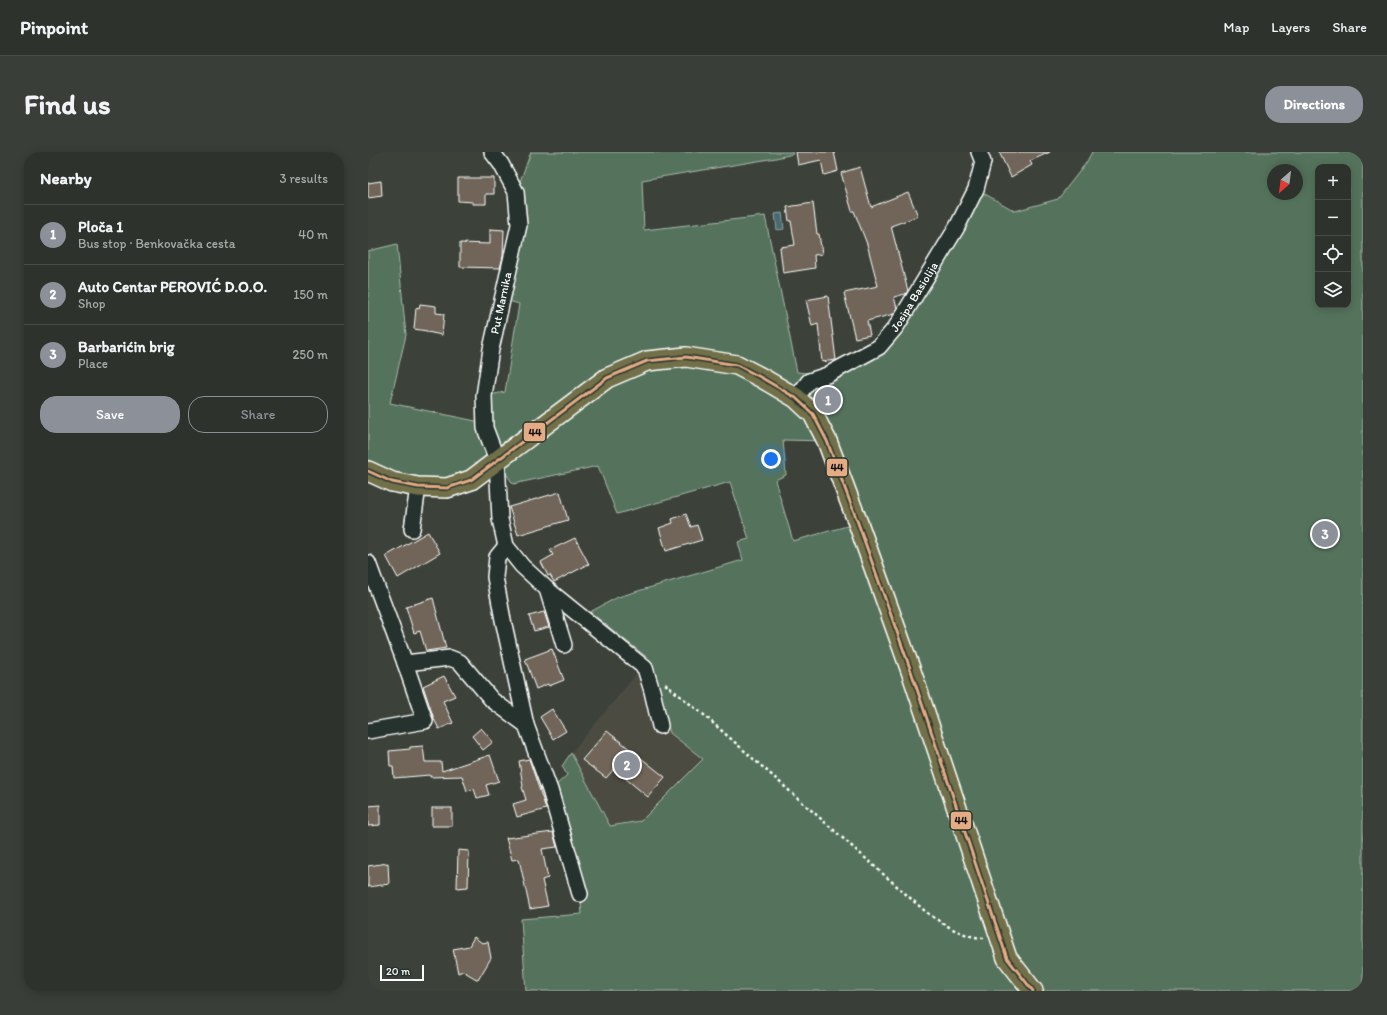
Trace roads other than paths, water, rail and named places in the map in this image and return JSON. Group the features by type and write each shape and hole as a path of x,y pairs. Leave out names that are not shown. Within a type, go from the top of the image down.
{"main road":[{"path":"368,472 392,482 418,487 447,488 471,480 607,378 647,361 686,356 737,365 796,398 813,414 832,453 912,671 1006,958 1033,991"}],"street":[{"name":"Put Marnika","path":"492,152 501,164 516,192 519,225 493,342 484,396 485,428 497,460 500,518 506,546"},
{"name":"Josipa Basiolija","path":"796,398 809,381 827,375 879,347 896,327 957,227 976,189 983,162 979,152"},
{"path":"412,529 418,487"},
{"path":"580,894 550,790 526,725 502,620 495,577 497,557 506,546 522,566 547,589 645,668 660,726"},
{"path":"368,563 425,721 368,731"},
{"path":"547,589 564,645"},
{"path":"405,663 450,658 460,662 492,700 526,725"}],"water":[{"path":"782,213 784,229 777,230 775,214"}],"place":[{"name":"Ploča 1","path":"828,400"},
{"name":"Barbarićin brig","path":"1325,534"},
{"name":"Auto Centar PEROVIĆ D.O.O.","path":"627,765"}]}
